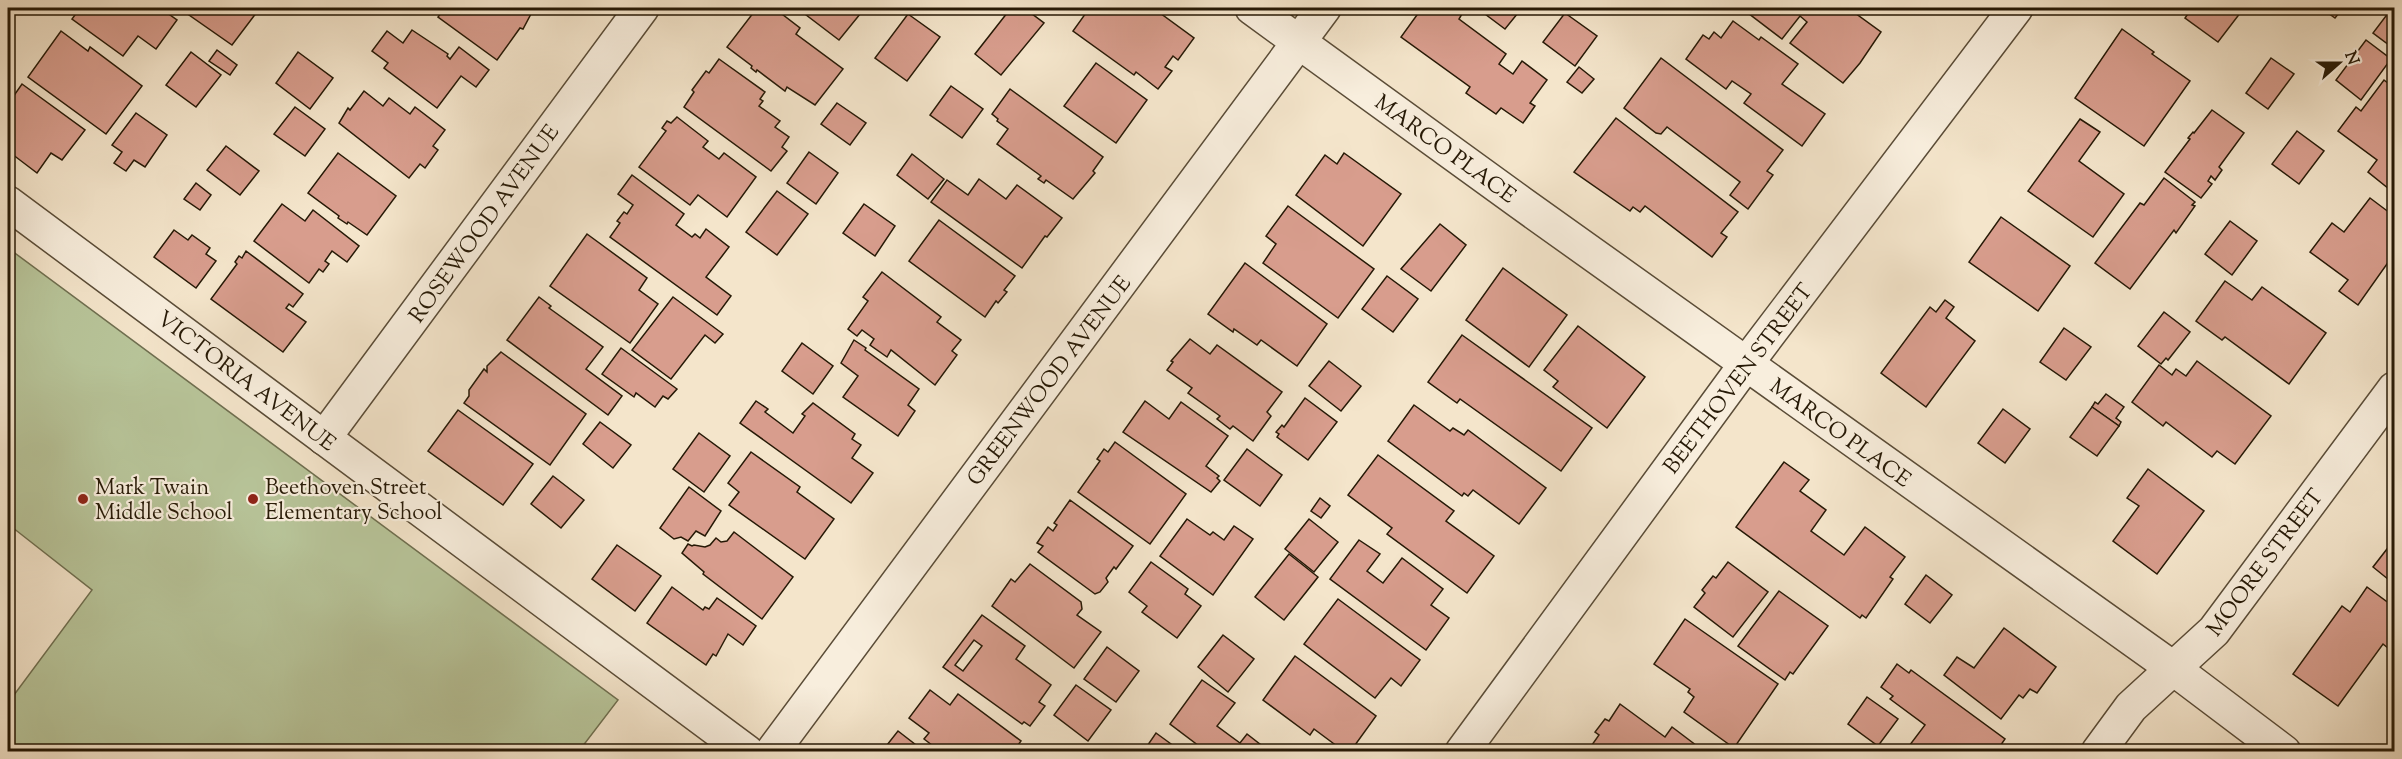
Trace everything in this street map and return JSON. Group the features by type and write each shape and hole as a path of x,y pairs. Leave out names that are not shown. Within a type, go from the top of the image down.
{"street":[{"name":"ROSEWOOD AVENUE","path":"324,438 642,8"},
{"name":"MARCO PLACE","path":"1252,8 2174,669 2284,752"},
{"name":"GREENWOOD AVENUE","path":"772,752 1324,8"},
{"name":"BEETHOVEN STREET","path":"1462,752 1746,364 2016,8"},
{"name":"VICTORIA AVENUE","path":"8,203 747,752"},
{"name":"MOORE STREET","path":"2098,752 2131,707 2214,631 2394,389"}],"green space":[{"name":"Beethoven Street Elementary School","path":"8,248 618,700 579,751 8,751 8,703 92,590 8,524"}],"building":[{"path":"80,8 160,8 177,20 156,49 138,36 123,56 72,19"},
{"path":"179,8 260,8 232,45"},
{"path":"445,8 526,8 532,12 523,29 520,28 497,60 438,17"},
{"path":"757,8 774,8 800,28 796,34 843,69 815,105 787,87 785,91 757,70 756,72 751,68 752,66 727,47"},
{"path":"797,8 865,8 839,40"},
{"path":"1011,8 1024,8 1044,23 1001,75 975,54"},
{"path":"1079,8 1153,8 1194,38 1178,60 1173,56 1165,67 1172,71 1158,89 1136,72 1134,75 1073,31 1086,13"},
{"path":"1422,8 1454,8 1462,14 1459,19 1506,54 1499,64 1513,74 1522,61 1547,80 1530,103 1535,106 1523,123 1501,108 1496,114 1466,93 1470,87 1401,37"},
{"path":"1477,8 1522,8 1505,29"},
{"path":"1752,8 1848,8 1881,32 1843,83 1790,43 1807,22 1800,16 1782,39 1748,13"},
{"path":"2192,8 2244,8 2218,42 2185,18"},
{"path":"2321,8 2343,8 2335,18"},
{"path":"2394,8 2393,48 2373,33"},
{"path":"1565,13 1597,36 1575,66 1543,42"},
{"path":"908,14 940,37 907,81 875,58"},
{"path":"1733,21 1759,40 1761,37 1798,64 1782,84 1825,114 1802,146 1744,103 1751,94 1732,81 1726,89 1686,59 1703,35 1709,39 1714,32 1721,38"},
{"path":"2122,29 2190,81 2144,146 2075,98"},
{"path":"412,30 448,54 450,59 459,47 489,70 476,87 461,76 437,108 384,68 388,63 372,51 387,31 403,43"},
{"path":"61,31 88,51 90,47 142,86 106,134 28,77"},
{"path":"2366,40 2391,59 2361,100 2336,80"},
{"path":"217,50 237,65 230,75 209,61"},
{"path":"191,52 221,75 196,107 166,85"},
{"path":"298,52 333,78 310,109 276,83"},
{"path":"1661,58 1783,150 1767,171 1773,175 1748,209 1730,195 1740,182 1667,127 1661,134 1656,133 1624,108"},
{"path":"2271,58 2294,74 2268,109 2246,93"},
{"path":"719,59 765,92 760,99 763,101 759,106 780,121 775,127 789,137 782,147 787,151 771,171 684,107 694,92 692,90 706,71 709,73"},
{"path":"1096,63 1147,100 1116,143 1064,106"},
{"path":"1579,67 1594,79 1582,93 1567,82"},
{"path":"2384,80 2394,88 2394,193 2368,172 2377,160 2338,131 2356,107 2361,111"},
{"path":"22,84 85,130 62,160 51,153 37,173 8,151 8,104"},
{"path":"951,86 983,109 962,138 930,115"},
{"path":"1010,89 1103,157 1093,171 1095,173 1073,199 1046,180 1044,183 1038,179 1041,176 997,144 1008,129 992,114"},
{"path":"364,91 383,106 389,98 410,114 415,107 445,130 433,146 438,150 425,168 420,164 409,178 339,123 348,108 350,110"},
{"path":"837,103 866,123 850,145 821,124"},
{"path":"295,107 325,129 305,156 274,134"},
{"path":"2212,110 2244,133 2219,167 2222,170 2215,180 2211,176 2208,181 2212,184 2201,198 2165,172 2190,139 2188,138"},
{"path":"136,113 167,135 145,167 134,160 126,171 114,163 122,152 112,145"},
{"path":"677,117 708,141 703,147 719,159 724,153 756,177 727,217 698,195 690,205 639,167 666,131 662,128 667,121 671,123"},
{"path":"1616,118 1738,212 1721,233 1727,237 1712,257 1645,206 1640,212 1633,207 1630,211 1574,172"},
{"path":"2080,119 2100,132 2079,161 2124,194 2093,237 2028,191"},
{"path":"2297,131 2324,151 2299,184 2272,164"},
{"path":"226,146 259,171 240,195 207,170"},
{"path":"809,152 838,173 816,204 787,183"},
{"path":"338,153 396,196 367,235 338,218 339,216 308,193"},
{"path":"1344,153 1401,194 1363,246 1296,195 1325,155 1337,164"},
{"path":"912,154 944,179 928,199 897,175"},
{"path":"632,175 684,214 676,225 692,237 695,234 700,238 706,229 729,247 706,277 731,296 717,315 610,237 620,223 617,221 624,212 627,214 633,205 618,194"},
{"path":"2164,178 2195,202 2192,205 2195,206 2130,289 2095,263 2140,203 2144,205"},
{"path":"979,179 1006,199 1017,185 1062,218 1047,237 1045,236 1022,268 931,202 947,180 968,195"},
{"path":"196,183 211,195 200,210 184,199"},
{"path":"777,191 808,214 777,255 746,232"},
{"path":"2370,198 2394,216 2394,254 2358,305 2339,291 2348,280 2310,252 2332,223 2344,232"},
{"path":"282,204 305,221 313,210 359,246 347,262 332,251 325,261 329,264 323,272 319,269 309,283 254,241"},
{"path":"864,204 895,226 875,256 843,233"},
{"path":"1288,206 1374,269 1338,318 1263,263 1276,244 1266,236"},
{"path":"2001,217 2070,266 2038,311 1969,262"},
{"path":"939,220 1015,276 1004,290 1007,292 998,303 996,301 985,317 909,261"},
{"path":"2230,221 2257,241 2232,275 2205,254"},
{"path":"1440,224 1466,245 1431,291 1401,269"},
{"path":"174,230 188,240 192,235 210,248 206,254 216,261 196,288 154,257"},
{"path":"587,234 647,278 639,290 658,304 630,343 550,286"},
{"path":"246,251 303,294 293,307 289,304 286,308 306,322 283,352 211,299 237,264 235,262 239,256 242,258"},
{"path":"1245,263 1327,324 1297,366 1261,340 1257,345 1234,329 1233,332 1208,314"},
{"path":"1503,268 1567,315 1529,367 1466,320"},
{"path":"882,272 941,317 937,322 961,340 952,351 957,355 935,385 891,350 887,357 870,345 874,339 862,330 857,336 848,329 868,301 863,297"},
{"path":"1387,276 1418,299 1393,332 1362,309"},
{"path":"2225,281 2252,300 2262,287 2326,333 2289,384 2225,337 2222,340 2196,321"},
{"path":"539,297 551,306 549,308 603,347 586,369 622,396 608,415 507,340"},
{"path":"673,297 723,334 715,343 705,335 671,379 632,350"},
{"path":"1945,300 1954,307 1946,318 1975,341 1926,407 1881,373 1930,307 1936,312"},
{"path":"2164,312 2190,332 2168,360 2166,358 2161,364 2138,346"},
{"path":"1578,326 1645,377 1607,428 1553,387 1558,381 1544,370"},
{"path":"2064,328 2091,347 2066,380 2040,362"},
{"path":"1462,335 1592,428 1561,471 1460,399 1457,403 1428,382"},
{"path":"1190,339 1210,354 1217,345 1282,392 1267,412 1271,416 1253,441 1233,426 1230,429 1217,419 1220,416 1188,393 1192,388 1167,370 1173,362 1171,361"},
{"path":"854,340 919,389 908,405 915,411 898,436 843,397 858,376 841,363"},
{"path":"802,343 833,366 813,394 782,371"},
{"path":"621,348 677,389 668,399 663,396 655,407 636,393 634,397 602,374"},
{"path":"501,352 586,414 550,465 464,403 469,396 469,390 484,369 487,372 487,366"},
{"path":"1329,361 1361,386 1341,411 1309,386"},
{"path":"2197,361 2271,416 2235,464 2217,451 2212,457 2166,422 2163,426 2132,402 2159,365 2172,375 2176,369 2186,376"},
{"path":"2106,394 2124,407 2116,418 2121,422 2119,426 2092,407 2095,402 2098,404"},
{"path":"1305,398 1337,422 1308,460 1277,437 1279,434 1276,432 1282,425 1284,427"},
{"path":"756,401 768,409 765,412 793,433 805,416 802,414 813,403 855,434 852,439 861,445 852,458 873,473 851,503 740,423"},
{"path":"1145,401 1169,419 1181,402 1228,436 1206,466 1219,476 1217,478 1220,481 1211,492 1123,432"},
{"path":"1414,405 1450,431 1453,428 1464,435 1468,430 1546,488 1519,524 1473,490 1468,496 1464,493 1462,496 1388,441"},
{"path":"2092,407 2119,426 2097,456 2070,437"},
{"path":"2003,409 2030,429 2005,463 1978,443"},
{"path":"458,410 533,464 503,505 428,451"},
{"path":"600,422 631,445 613,468 583,444"},
{"path":"699,433 730,456 704,492 673,469"},
{"path":"1115,442 1186,494 1150,544 1078,492 1100,461 1097,459 1104,449 1108,452"},
{"path":"1247,449 1282,475 1260,506 1224,480"},
{"path":"751,452 800,487 797,492 834,519 805,559 729,505 739,492 728,483"},
{"path":"1378,455 1454,511 1446,521 1494,556 1467,593 1387,534 1392,528 1348,495"},
{"path":"1784,462 1809,480 1800,491 1826,510 1811,531 1844,555 1865,527 1905,557 1890,577 1893,579 1866,618 1862,615 1860,618 1736,527"},
{"path":"2148,469 2204,511 2157,574 2113,541 2139,506 2127,498"},
{"path":"553,476 584,500 561,528 531,504"},
{"path":"689,487 721,511 705,536 696,531 688,541 681,537 674,539 660,528"},
{"path":"1320,498 1330,506 1321,518 1311,511"},
{"path":"1070,500 1133,546 1116,569 1114,567 1106,578 1108,582 1100,592 1095,594 1038,552 1043,546 1037,543 1048,527 1053,531 1057,525 1054,523"},
{"path":"1187,519 1210,535 1213,532 1224,540 1234,526 1253,539 1213,595 1160,556"},
{"path":"1309,519 1338,542 1314,572 1285,549"},
{"path":"734,532 793,577 762,619 703,574 704,572 682,553 688,544 705,547 716,538 721,542 727,541"},
{"path":"1359,540 1380,554 1367,571 1383,583 1402,558 1443,589 1431,605 1449,618 1426,650 1330,579"},
{"path":"2394,540 2394,584 2373,567"},
{"path":"617,545 661,576 635,611 592,579"},
{"path":"1289,554 1318,577 1284,620 1255,597"},
{"path":"1151,562 1188,589 1185,594 1201,606 1177,638 1142,612 1147,606 1129,592"},
{"path":"1728,562 1768,592 1733,637 1694,607 1705,593 1702,590 1713,576 1716,578"},
{"path":"1030,564 1081,602 1082,609 1077,615 1101,632 1074,668 992,606 1011,579 1015,582"},
{"path":"1926,575 1952,595 1930,623 1905,604"},
{"path":"672,587 703,610 705,607 709,609 717,598 756,626 743,645 728,634 716,656 713,654 706,665 647,623"},
{"path":"2367,587 2394,607 2394,653 2383,644 2338,706 2293,674 2342,606 2350,612"},
{"path":"1779,591 1828,626 1793,674 1790,672 1785,680 1738,646"},
{"path":"1338,599 1420,660 1401,686 1391,678 1375,698 1304,644"},
{"path":"982,615 1025,646 1016,659 1051,685 1039,702 1045,706 1030,726 1024,722 1022,724 943,667","holes":["974,640 982,646 963,671 955,665"]},
{"path":"1685,619 1778,684 1734,748 1684,712 1694,697 1688,692 1690,689 1654,664"},
{"path":"2004,628 2056,667 2037,693 2030,689 2023,698 2019,695 2001,719 1944,675 1957,657 1974,668"},
{"path":"1223,635 1254,659 1228,692 1198,667"},
{"path":"1107,647 1139,671 1116,702 1084,679"},
{"path":"1295,656 1376,716 1350,752 1345,752 1314,729 1310,735 1263,700"},
{"path":"1897,664 1909,673 1911,670 2005,739 1996,752 1909,752 1906,750 1925,725 1890,699 1893,696 1881,687"},
{"path":"1202,680 1235,703 1217,726 1240,743 1247,734 1270,752 1207,752 1170,724"},
{"path":"1076,685 1111,710 1088,741 1054,715"},
{"path":"930,690 950,705 958,694 1021,741 1013,752 941,752 924,739 929,733 909,718"},
{"path":"1867,697 1898,719 1878,746 1848,724"},
{"path":"1620,704 1665,737 1672,727 1705,752 1587,752 1599,735 1595,732 1605,719 1609,721"},
{"path":"898,731 925,752 883,750"},
{"path":"1156,733 1182,752 1143,752"}],"place":[{"name":"Mark Twain Middle School","path":"83,499"},
{"name":"Beethoven Street Elementary School","path":"253,499"}]}
